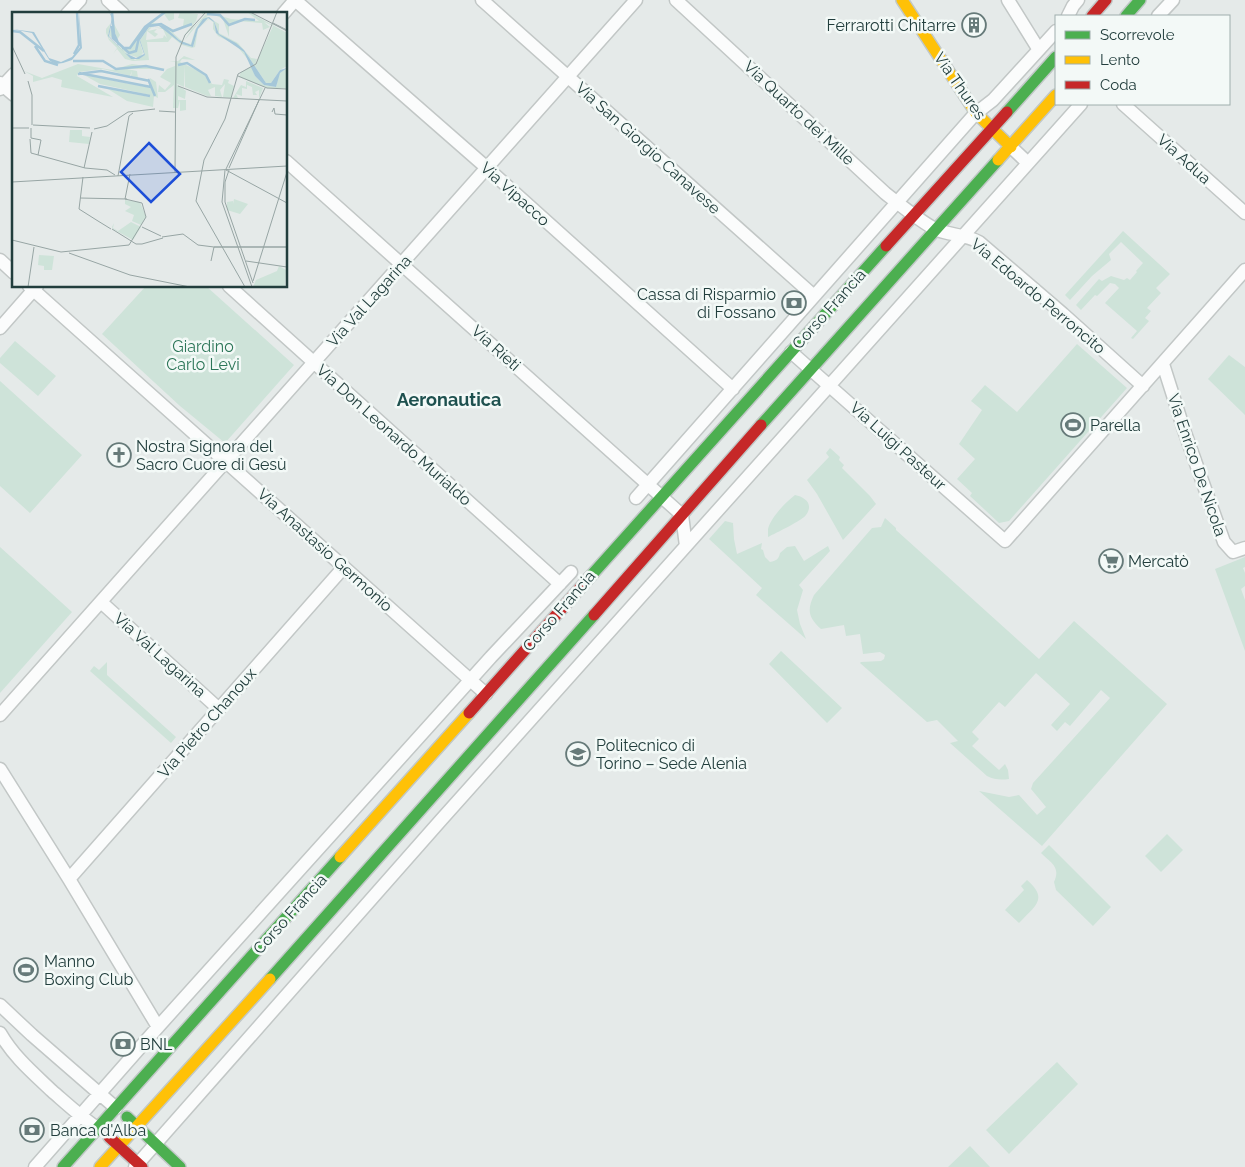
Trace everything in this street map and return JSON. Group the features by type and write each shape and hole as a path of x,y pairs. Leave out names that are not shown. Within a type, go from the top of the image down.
{"main road":[{"name":"Via Thures","path":"902,0 976,114 1010,147"},
{"path":"1093,15 1106,0"},
{"path":"1127,15 1140,0"},
{"name":"Corso Francia","path":"63,1167 661,496 1055,58"},
{"name":"Corso Francia","path":"100,1167 332,910 1055,96"},
{"path":"116,1108 180,1167"},
{"path":"97,1128 119,1146 138,1166"}],"street":[{"path":"69,12 80,0"},
{"path":"108,0 121,12"},
{"path":"285,12 295,0"},
{"name":"Via Vipacco","path":"295,0 733,389"},
{"name":"Via San Giorgio Canavese","path":"482,0 814,296"},
{"name":"Via Val Lagarina","path":"0,716 636,0"},
{"name":"Via Quarto dei Mille","path":"676,0 885,193 925,222"},
{"path":"1008,0 1039,50"},
{"path":"1068,15 1078,0"},
{"path":"1159,15 1173,0"},
{"name":"Corso Francia","path":"636,498 976,114 993,100 1055,32"},
{"path":"12,76 1,86 12,94"},
{"path":"138,1166 155,1144 441,820 1080,105"},
{"name":"Via Adua","path":"1124,105 1245,214"},
{"name":"Via Thures","path":"1010,147 1028,163"},
{"name":"Via Rieti","path":"288,163 682,515"},
{"name":"Via Edoardo Perroncito","path":"925,222 937,229 979,242 1143,386"},
{"path":"0,260 12,271"},
{"path":"1143,386 1245,270"},
{"path":"0,328 33,288"},
{"name":"Via Anastasio Germonio","path":"33,288 486,694"},
{"name":"Via Don Leonardo Murialdo","path":"231,288 560,584"},
{"name":"Via Luigi Pasteur","path":"791,352 1005,541 1143,386"},
{"name":"Via Enrico De Nicola","path":"1163,364 1224,542 1233,552 1245,548"},
{"path":"682,515 686,546"},
{"name":"Via Pietro Chanoux","path":"69,879 344,567"},
{"name":"Corso Francia","path":"35,1167 158,1027 571,572"},
{"name":"Via Val Lagarina","path":"101,602 219,709"},
{"path":"0,769 158,1027"},
{"path":"0,1005 116,1108"},
{"path":"0,1033 9,1048 24,1066 80,1116 97,1128"}],"green space":[{"path":"1123,231 1170,274 1156,288 1161,293 1147,308 1151,311 1145,318 1149,321 1133,339 1131,338 1137,331 1105,303 1119,288 1115,284 1110,283 1081,310 1076,305 1099,279 1102,281 1111,276 1130,280 1137,272 1143,263 1121,242 1109,254 1111,260 1092,276 1070,300 1065,295"},
{"name":"Giardino Carlo Levi","path":"144,288 208,288 294,365 225,443 180,406 102,334"},
{"path":"15,341 56,376 38,396 0,363 0,358"},
{"path":"1077,344 1127,388 1009,521 999,523 970,496 972,493 957,479 975,459 959,444 982,410 971,401 985,385 1017,412"},
{"path":"1229,355 1245,367 1245,415 1208,379"},
{"path":"0,381 82,455 30,513 0,486"},
{"path":"830,448 840,457 839,460 844,465 842,468 876,504 843,540 807,480 829,457 826,453"},
{"path":"795,495 802,497 809,504 806,515 768,537 768,529 775,515"},
{"path":"885,518 1039,659 1074,621 1167,704 1042,846 979,791 1009,797 1019,795 1037,815 1046,807 1031,789 1033,783 1110,698 1101,690 1070,726 1065,722 1057,731 1051,725 1070,704 1036,673 1005,707 999,702 972,732 979,739 972,746 999,770 1005,764 1009,779 987,776 950,743 958,741 937,720 927,722 860,663 881,661 885,655 880,652 863,654 860,634 846,636 844,625 821,629 811,617 810,605 814,595 872,528 881,527"},
{"path":"725,521 733,523 737,554 762,543 761,549 770,562 777,559 780,553 787,547 795,546 804,561 828,546 830,551 799,585 803,590 797,610 806,639 756,595 762,588 709,539"},
{"path":"0,547 72,612 0,693"},
{"path":"1245,557 1245,567 1243,568 1245,586 1241,589 1245,600 1245,651 1215,569"},
{"path":"781,651 842,708 827,723 769,664"},
{"path":"107,662 107,675 176,737 171,743 90,671 94,666 99,670"},
{"path":"1167,834 1183,850 1161,872 1145,856"},
{"path":"1049,845 1111,907 1093,926 1056,890 1054,882 1056,869 1041,853"},
{"path":"1027,880 1034,887 1038,897 1034,907 1019,923 1005,910 1024,890 1021,886"},
{"path":"1057,1062 1078,1084 1009,1154 986,1130"},
{"path":"970,1146 990,1167 948,1167"}],"traffic: fast":[{"path":"1127,15 1140,0"},
{"path":"1007,112 1055,58"},
{"path":"761,425 998,160"},
{"path":"589,578 886,246"},
{"path":"270,979 594,615"},
{"path":"63,1167 340,857"},
{"path":"127,1117 180,1167"}],"traffic: slow":[{"path":"902,0 976,113 1011,147"},
{"path":"998,160 1055,96"},
{"path":"340,857 469,713"},
{"path":"100,1167 270,979"}],"traffic: jam":[{"path":"1093,15 1106,0"},
{"path":"886,246 1007,112"},
{"path":"594,615 761,425"},
{"path":"469,713 589,578"},
{"path":"109,1137 142,1167"}],"place":[{"name":"Ferrarotti Chitarre","path":"974,25"},
{"name":"Cassa di Risparmio di Fossano","path":"794,303"},
{"name":"Parella","path":"1073,425"},
{"name":"Nostra Signora del Sacro Cuore di Gesù","path":"119,455"},
{"name":"Mercatò","path":"1111,561"},
{"name":"Politecnico di Torino – Sede Alenia","path":"578,754"},
{"name":"Manno Boxing Club","path":"26,970"},
{"name":"BNL","path":"123,1044"},
{"name":"Banca d'Alba","path":"32,1130"}],"district":[{"name":"Aeronautica","path":"449,399"}]}
